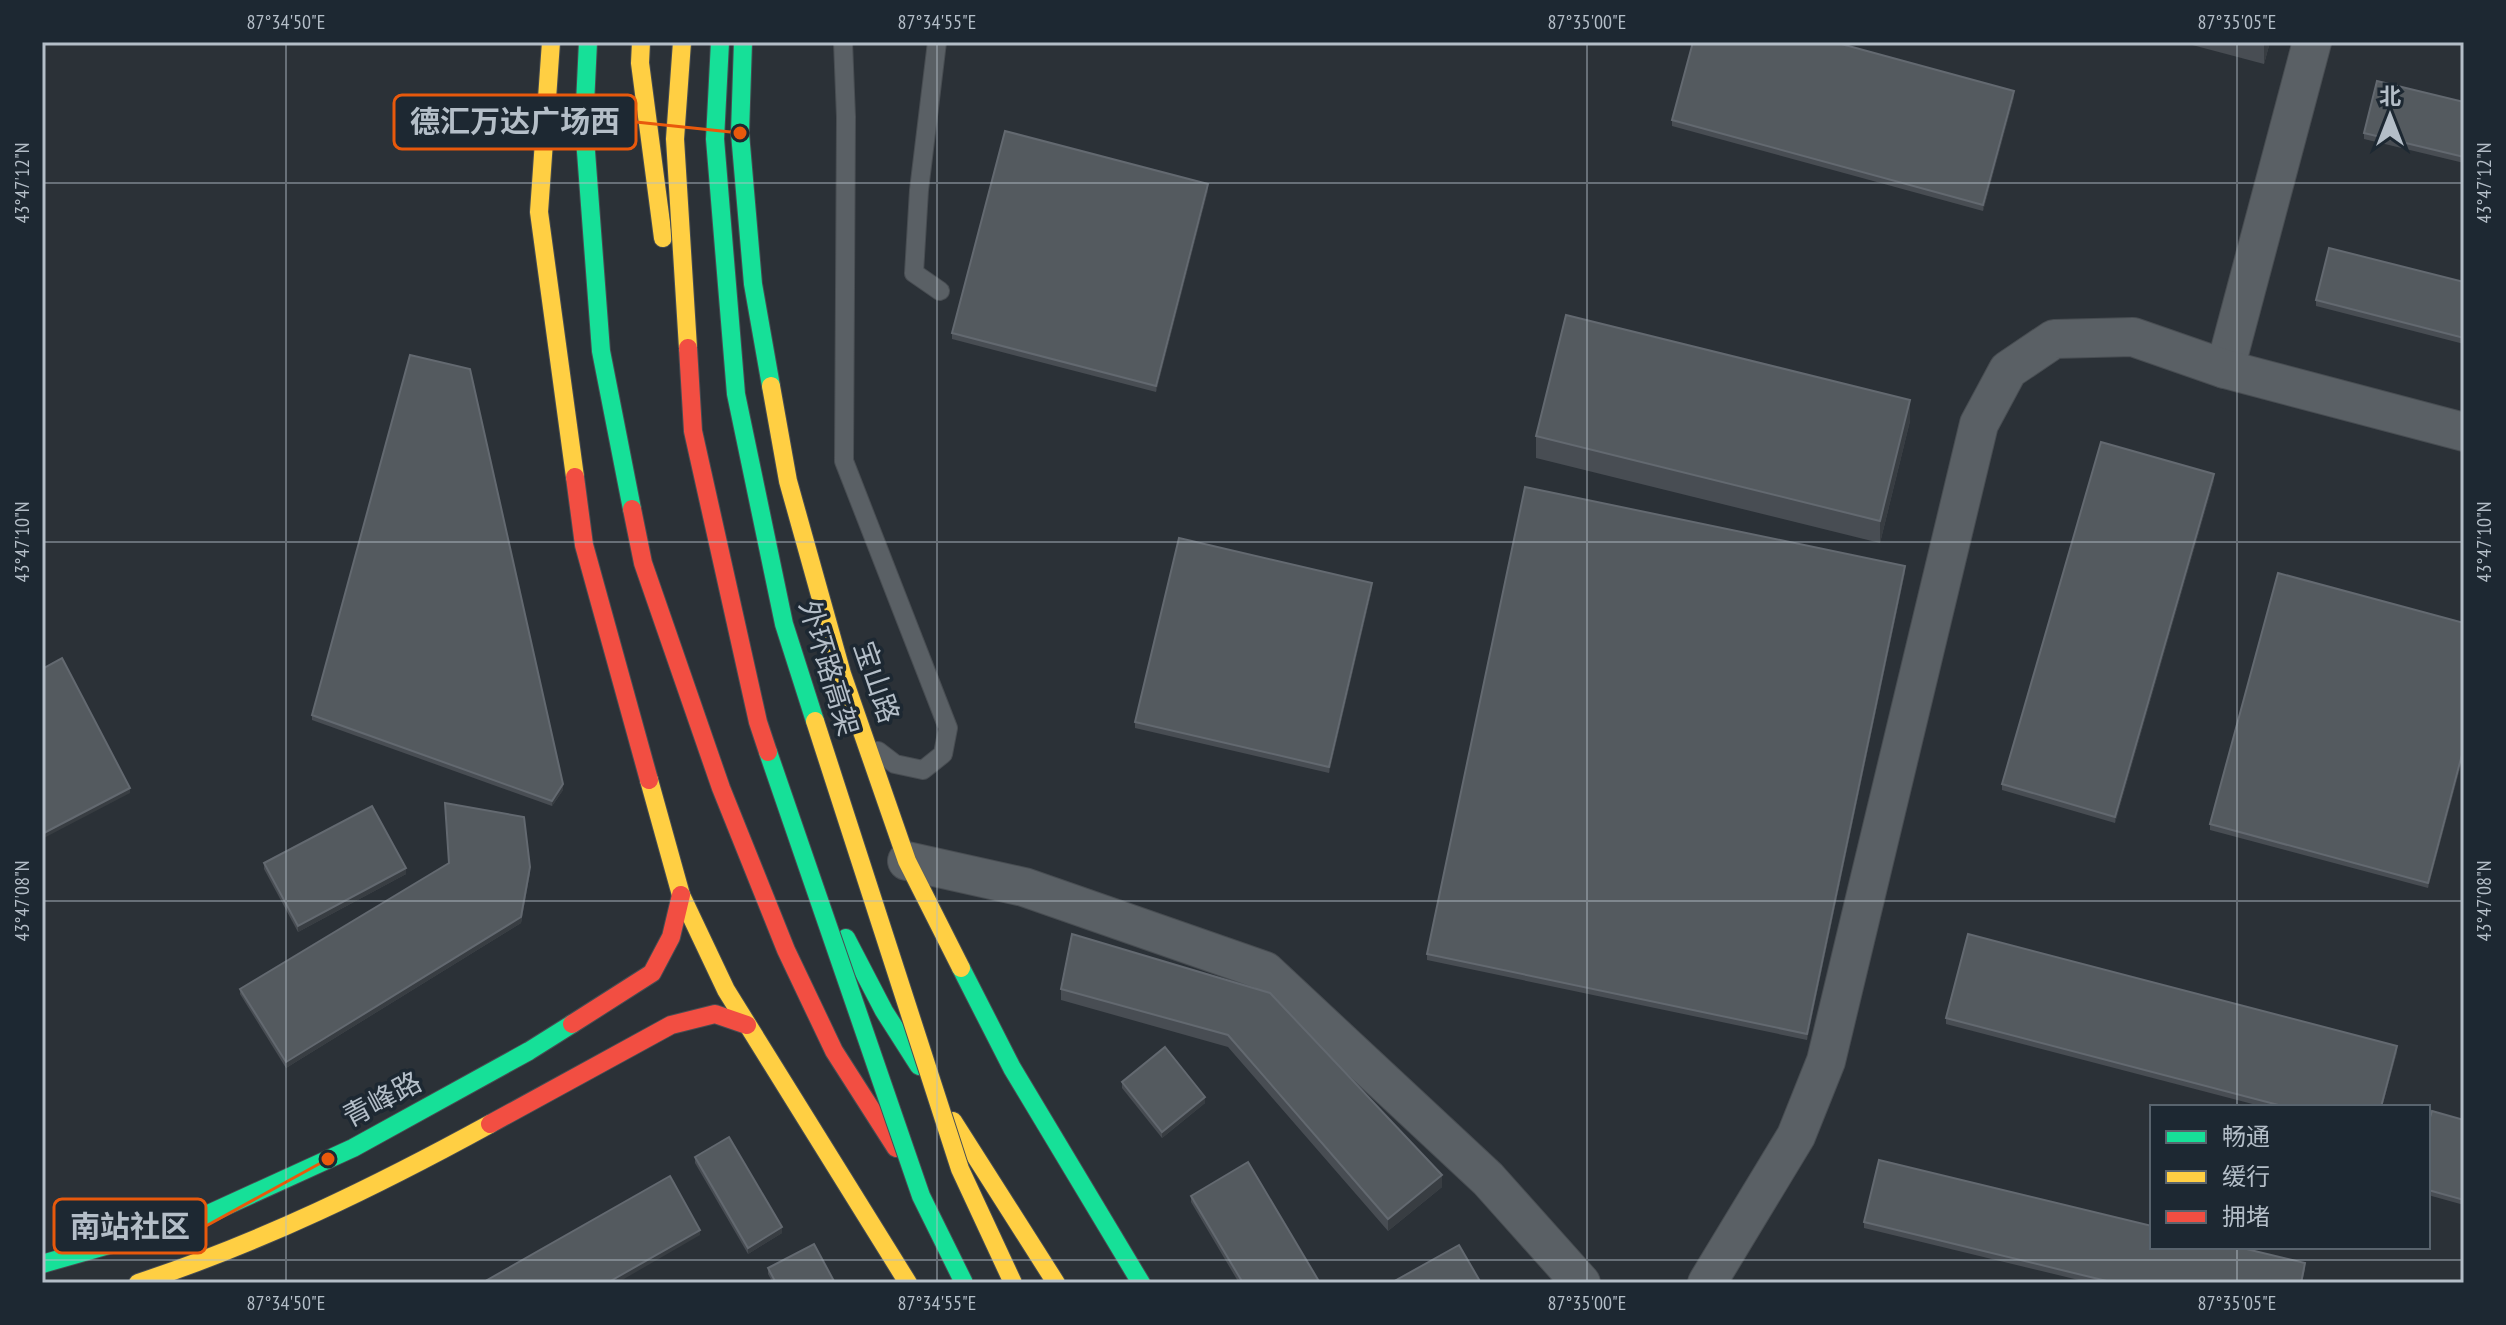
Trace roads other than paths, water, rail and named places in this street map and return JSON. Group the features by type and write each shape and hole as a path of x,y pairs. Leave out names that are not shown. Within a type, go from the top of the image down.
{"main road":[{"path":"551,42 539,212 584,545 681,895 726,990 908,1283"},
{"path":"588,42 584,125 601,351 643,563 721,788 792,963 834,1051 980,1283"},
{"path":"641,42 640,63 673,312 777,739 839,925 884,1011 1056,1283"},
{"path":"682,42 675,139 693,431 758,722 921,1196 964,1283"},
{"name":"外环路高架","path":"720,42 715,139 736,394 784,624 960,1169 1013,1283"},
{"name":"宝山路","path":"743,42 740,133 753,284 785,466 842,674 907,861 1012,1068 1141,1283"},
{"name":"青峰路","path":"42,1264 193,1221 353,1148 529,1051 652,973 671,937 681,895"},
{"path":"138,1283 216,1271 671,1025 715,1014 747,1025"}],"street":[{"path":"2225,369 2312,42"},
{"path":"1707,1283 1796,1136 1826,1061 1979,424 2008,370 2054,339 2133,337 2225,369 2464,432"},
{"path":"907,861 1024,887 1265,971 1488,1179 1581,1283"},
{"path":"193,1221 216,1271"}],"lane":[{"path":"843,42 846,117 844,461 948,728 943,754 923,770 895,764 867,741"},
{"path":"937,42 919,190 914,273 940,291"}],"place":[{"name":"德汇万达广场西","path":"740,133"},
{"name":"南站社区","path":"328,1159"}]}
